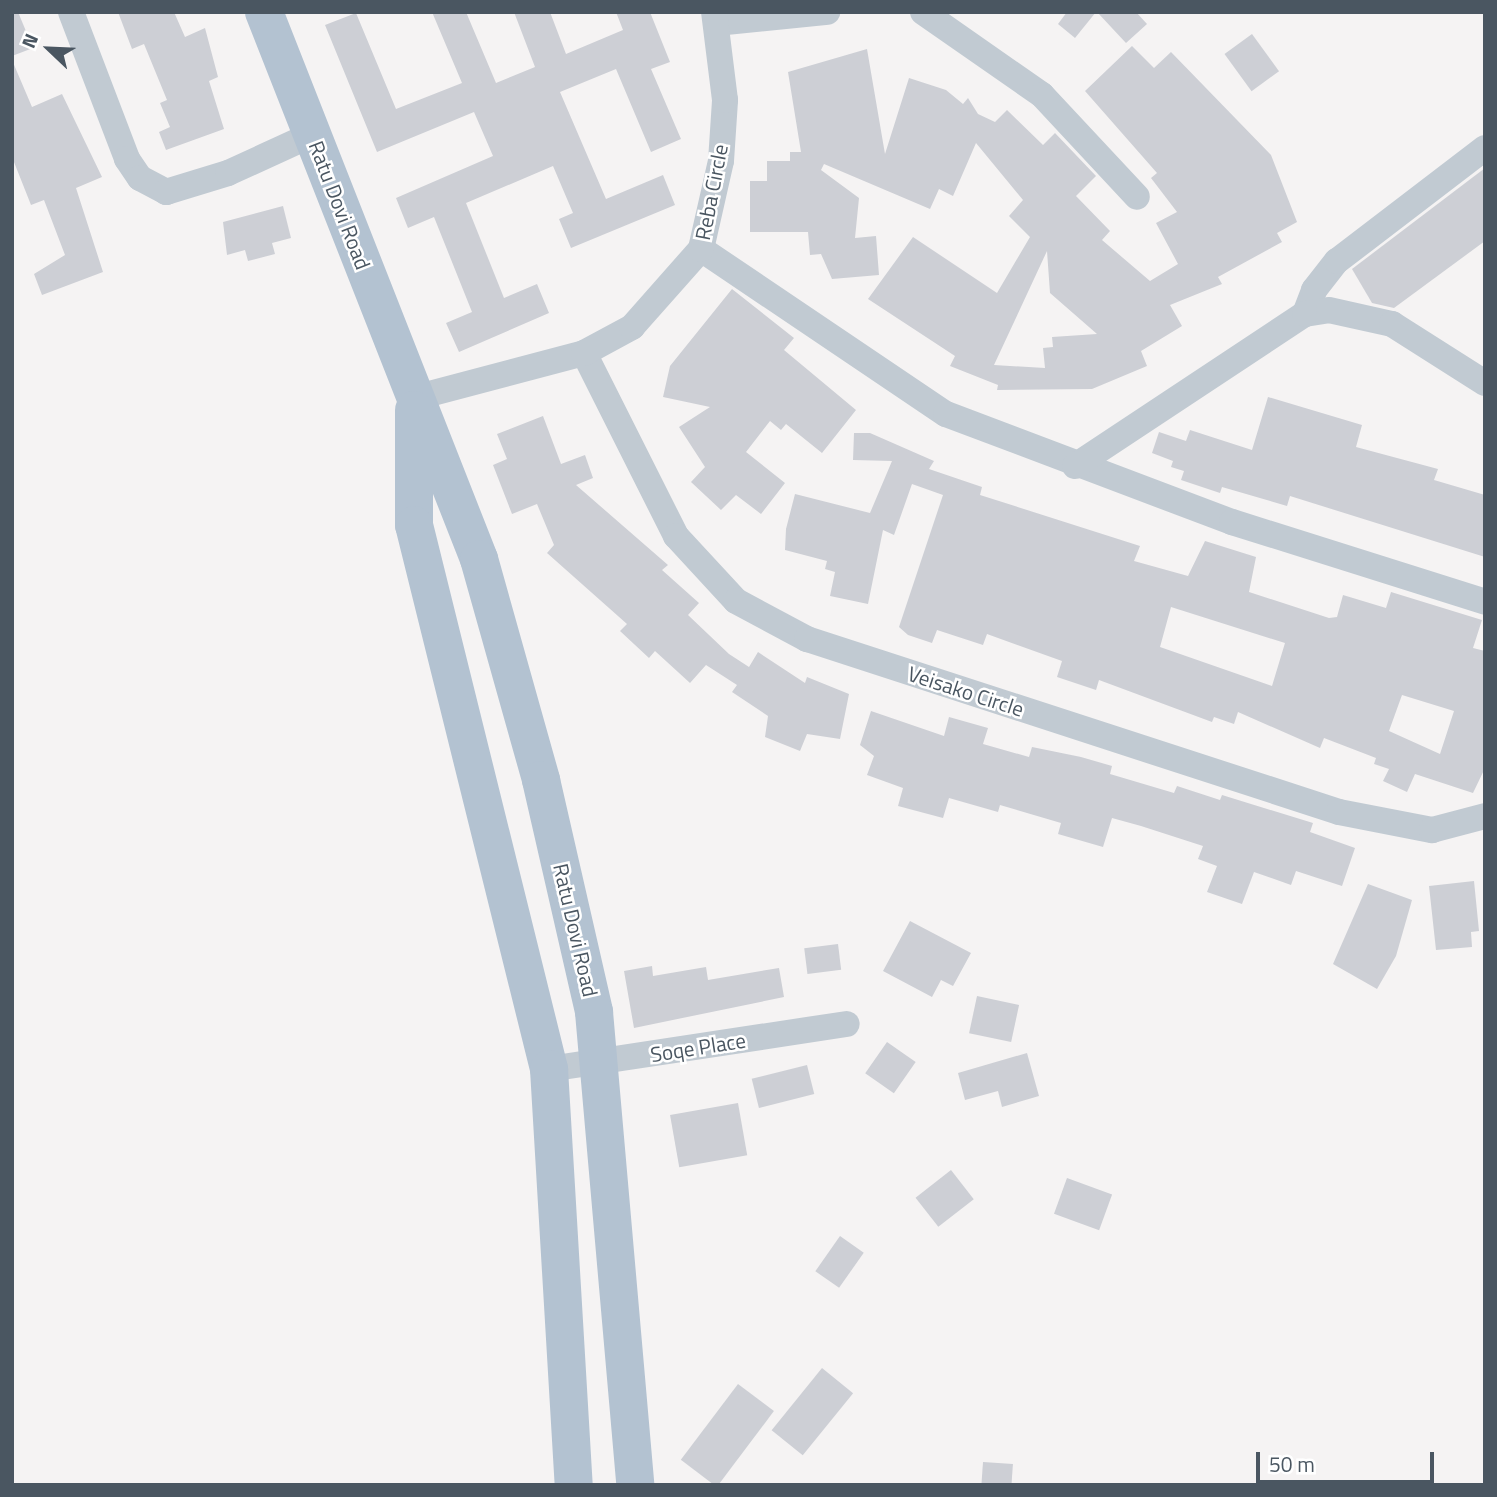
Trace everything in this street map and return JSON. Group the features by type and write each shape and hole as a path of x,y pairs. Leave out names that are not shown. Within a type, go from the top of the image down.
{"main road":[{"name":"Ratu Dovi Road","path":"264,12 479,559 570,899 599,1062 635,1485"},
{"name":"Ratu Dovi Road","path":"414,398 414,525 549,1069 574,1485"}],"street":[{"path":"71,12 127,159 140,178 166,192 228,173 313,134"},
{"path":"715,18 827,12"},
{"path":"923,12 1042,95 1137,197"},
{"name":"Reba Circle","path":"414,398 584,353 632,327 701,248 721,160 725,100 715,18"},
{"path":"1305,314 1314,290 1337,261 1485,148"},
{"path":"701,248 946,414 1075,466 1485,602"},
{"path":"1075,466 1305,314 1329,310 1392,324 1485,383"},
{"name":"Veisako Circle","path":"584,353 676,536 736,601 807,639 1339,812 1432,830 1485,816"},
{"name":"Soqe Place","path":"549,1069 847,1024"}],"building":[{"path":"12,12 18,12 33,48 12,56"},
{"path":"118,12 174,12 185,37 205,28 218,77 209,81 224,129 166,150 159,132 170,127 160,103 167,100 144,44 132,49"},
{"path":"432,12 466,12 496,83 535,67 514,12 550,12 566,54 623,30 616,12 650,12 670,62 651,69 681,139 651,152 616,69 560,92 606,199 663,175 675,205 571,248 559,219 573,213 553,166 466,203 504,298 537,284 549,313 459,352 446,323 472,312 434,217 408,228 396,198 493,156 474,112 377,152 325,25 356,13 396,109 462,83"},
{"path":"1067,12 1096,12 1075,38 1058,24"},
{"path":"1097,12 1136,12 1147,24 1126,43"},
{"path":"1252,34 1279,71 1252,91 1224,54"},
{"path":"1132,46 1154,68 1171,52 1271,155 1297,222 1277,233 1282,242 1218,277 1222,284 1170,305 1182,326 1141,351 1147,366 1092,389 997,390 998,385 950,366 955,356 868,299 913,237 997,293 1030,237 1009,216 1023,200 976,143 953,196 939,189 930,209 824,164 821,170 859,198 855,238 876,236 879,275 832,279 821,254 810,255 808,232 750,232 750,181 767,181 767,161 790,161 790,152 801,152 788,72 867,49 885,154 909,78 946,90 963,104 968,98 978,114 995,122 1007,110 1043,145 1055,133 1096,176 1076,196 1110,231 1102,240 1150,281 1178,264 1156,223 1177,212 1151,178 1157,173 1085,91","holes":["1047,251 1050,293 1097,334 1052,337 1053,347 1043,348 1045,368 994,365"]},
{"path":"12,60 32,107 62,94 102,177 76,188 103,272 42,295 34,274 65,255 44,200 31,205 12,157"},
{"path":"1485,168 1485,241 1394,308 1372,303 1352,269"},
{"path":"283,206 291,238 272,243 275,254 248,261 245,250 227,255 223,222"},
{"path":"732,289 794,338 784,350 856,410 822,453 786,424 781,430 770,421 746,452 785,483 761,514 736,495 721,510 691,482 705,467 679,427 710,407 663,397 670,366"},
{"path":"1268,397 1362,425 1356,447 1438,469 1434,480 1485,495 1485,557 1290,496 1287,506 1222,487 1220,493 1181,480 1184,471 1171,467 1173,461 1152,453 1159,432 1186,441 1190,430 1252,450"},
{"path":"543,416 561,464 585,455 593,478 576,485 668,565 662,570 699,603 688,615 729,654 749,667 758,652 805,683 807,677 849,694 840,739 807,734 800,751 765,737 768,716 732,692 737,685 706,665 690,683 655,651 649,658 620,631 627,624 547,553 554,545 537,504 512,514 493,465 507,459 497,434"},
{"path":"854,433 870,433 934,461 929,469 982,487 980,495 1140,546 1134,561 1188,576 1205,541 1256,557 1249,592 1329,618 1337,617 1343,595 1386,608 1391,592 1482,620 1473,648 1485,651 1485,768 1473,793 1415,774 1407,792 1383,781 1389,769 1374,764 1376,758 1324,738 1320,748 1238,712 1234,724 1214,717 1212,722 1099,680 1096,690 1057,677 1062,661 987,634 983,645 937,630 932,643 908,635 899,627 943,495 912,484 894,535 883,530 868,604 830,596 835,572 825,569 827,561 785,550 786,529 795,494 870,513 892,461 853,460","holes":["1171,607 1285,643 1272,686 1160,647","1402,695 1454,711 1440,754 1389,731"]},
{"path":"871,711 944,736 949,717 988,728 983,744 1029,757 1032,747 1081,757 1112,766 1110,774 1174,793 1177,786 1220,800 1222,795 1313,823 1310,832 1355,848 1342,886 1296,871 1291,885 1254,872 1242,904 1207,892 1217,866 1198,859 1203,846 1141,826 1112,818 1103,847 1058,834 1061,823 1000,805 998,812 949,798 943,818 898,806 903,788 867,775 874,756 860,745"},
{"path":"1474,881 1479,931 1471,932 1472,947 1436,950 1429,886"},
{"path":"1368,884 1412,900 1396,956 1377,989 1333,964"},
{"path":"910,921 971,953 953,986 941,980 932,997 883,971"},
{"path":"838,944 841,970 807,974 804,948"},
{"path":"652,966 653,976 706,967 708,980 779,968 784,997 634,1028 624,971"},
{"path":"977,996 1019,1005 1011,1042 969,1033"},
{"path":"887,1042 916,1062 894,1093 865,1073"},
{"path":"1027,1053 1039,1096 1002,1107 998,1091 965,1100 958,1073"},
{"path":"807,1065 814,1094 759,1108 752,1079"},
{"path":"738,1103 747,1155 679,1167 670,1115"},
{"path":"951,1170 974,1199 938,1227 916,1198"},
{"path":"1067,1178 1112,1194 1099,1230 1054,1214"},
{"path":"840,1236 864,1253 839,1288 815,1271"},
{"path":"822,1368 853,1393 803,1455 772,1430"},
{"path":"738,1384 774,1411 718,1485 714,1485 681,1460"},
{"path":"983,1462 1013,1464 1011,1485 981,1485"}]}
